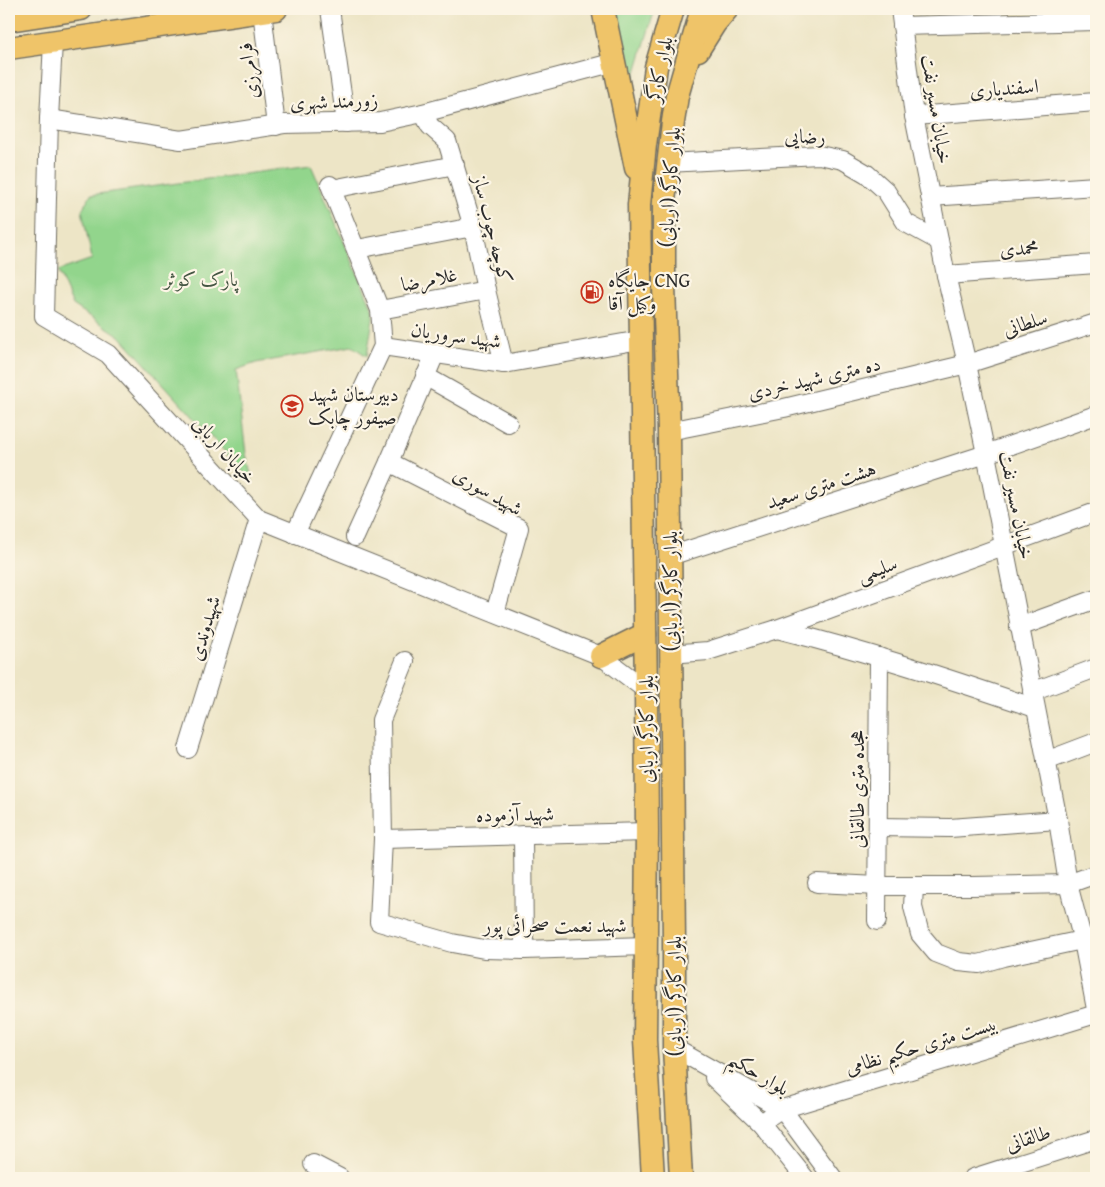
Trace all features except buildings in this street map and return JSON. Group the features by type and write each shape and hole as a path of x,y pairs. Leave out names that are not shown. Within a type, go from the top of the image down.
{"main road":[{"path":"9,20 51,11 81,9"},
{"path":"603,9 640,189"},
{"name":"بلوار کارگر","path":"640,189 656,67 673,9"},
{"name":"بلوار کارگر (اربابی)","path":"681,1178 674,1048 669,431 664,286 664,201 677,96 702,9"},
{"path":"677,96 702,43 727,9"},
{"path":"9,48 53,42 173,17 269,10"},
{"path":"656,67 665,58 674,57 681,62 684,72"},
{"name":"بلوار کارگر اربابی","path":"640,189 640,340 647,832 644,1040 653,1178"},
{"path":"602,656 645,634"}],"street":[{"path":"330,9 346,123"},
{"name":"خیابان مسیر نفت","path":"900,9 914,116 946,275 986,454 1058,820 1068,884 1090,939 1096,1009"},
{"name":"فرامرزی","path":"269,10 276,126"},
{"path":"902,26 1096,21"},
{"name":"خیابان اربابی","path":"53,42 44,316 108,354 259,519 602,656 646,690"},
{"name":"زورمند شهری","path":"49,119 181,140 276,126 380,122 423,113 615,62"},
{"name":"اسفندیاری","path":"914,116 1096,102"},
{"name":"کوچه چوب ساز","path":"423,113 430,126 447,141 455,165 474,227 486,290 504,364"},
{"name":"رضایی","path":"668,163 819,155 843,160 867,174 886,191 906,223 939,241"},
{"path":"296,534 383,346 380,310 331,187 455,165"},
{"path":"930,196 1096,186"},
{"path":"357,249 474,227"},
{"name":"محمدی","path":"946,275 1096,264"},
{"name":"غلامرضا","path":"380,310 486,290"},
{"name":"سلطانی","path":"967,364 1096,323"},
{"name":"شهید سروریان","path":"383,346 504,364 640,340"},
{"path":"355,537 434,354"},
{"name":"ده متری شهید خردی","path":"669,431 784,408 967,364"},
{"path":"425,376 508,423"},
{"name":"هشت متری سعید","path":"670,556 986,454 1096,415"},
{"name":"شهید سوری","path":"389,462 519,528 495,613"},
{"name":"سلیمی","path":"670,654 708,652 777,629 1096,512"},
{"name":"شهیدوندی","path":"188,749 259,519"},
{"path":"1019,627 1096,600"},
{"path":"777,629 1034,700 1096,668"},
{"name":"هجده متری طالقانی","path":"877,921 879,657"},
{"path":"383,839 381,720 405,661"},
{"path":"1046,761 1096,742"},
{"path":"878,827 950,828 1058,820"},
{"name":"شهید آزموده","path":"383,839 647,832"},
{"path":"523,835 524,950"},
{"name":"شهید نعمت صحرائی پور","path":"383,839 379,922 452,943 484,949 524,950 645,946"},
{"path":"817,883 878,886 1068,884 1096,874"},
{"path":"914,886 912,907 920,934 936,953 959,962 979,964 1003,956 1090,939"},
{"name":"بیست متری حکیم نظامی","path":"761,1123 782,1109 1096,1014"},
{"name":"بلوار حکیم","path":"674,1048 782,1109 833,1178"},
{"name":"بلوار حکیم","path":"693,1059 761,1123 805,1178"},
{"name":"طالقانی","path":"974,1178 1096,1139"},
{"path":"313,1164 340,1178"}],"green space":[{"path":"615,9 655,9 629,95"},
{"name":"پارک کوثر","path":"311,165 374,312 367,356 352,346 256,363 236,370 246,454 253,483 120,336 73,305 58,271 92,259 82,210 90,195"}],"place":[{"name":"جایگاه CNG وکیل آقا","path":"592,292"},
{"name":"دبیرستان شهید صیفور چابک","path":"292,406"}]}
